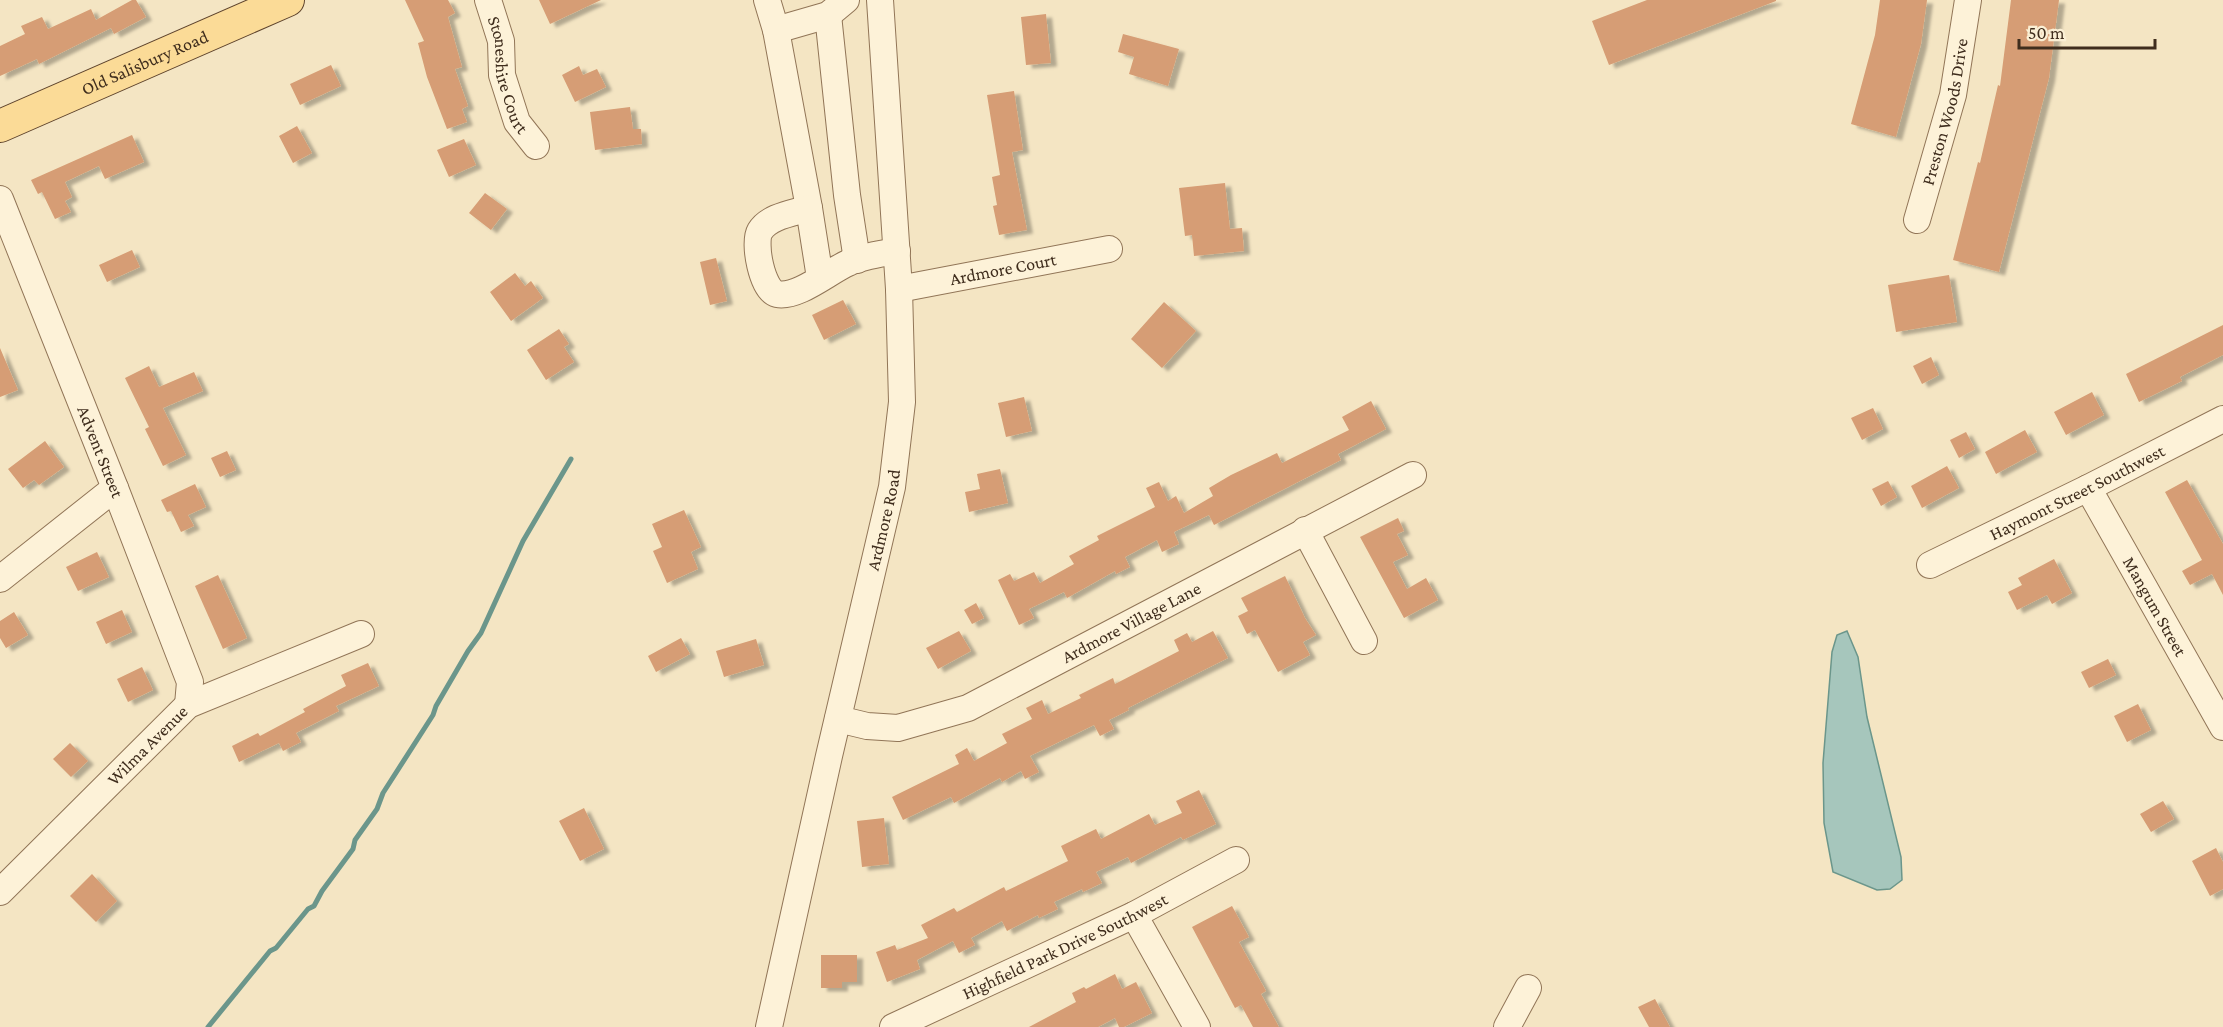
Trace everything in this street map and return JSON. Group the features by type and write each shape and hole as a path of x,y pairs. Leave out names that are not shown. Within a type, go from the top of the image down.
{"main road":[{"name":"Old Salisbury Road","path":"0,126 288,0"}],"street":[{"name":"Stoneshire Court","path":"488,0 501,41 502,75 517,122 536,146"},
{"path":"766,0 777,30 820,278"},
{"name":"Ardmore Road","path":"774,1026 838,719 892,487 902,402 897,251 880,0"},
{"name":"Preston Woods Drive","path":"1917,220 1953,95 1968,0"},
{"path":"777,30 837,7 847,195 857,260"},
{"name":"Advent Street","path":"0,199 190,682 188,705"},
{"path":"809,208 778,218 760,231 758,240 761,268 768,288 775,294 796,292 849,262 897,251"},
{"name":"Ardmore Court","path":"899,289 1109,249"},
{"name":"Haymont Street Southwest","path":"1930,565 2223,419"},
{"name":"Ardmore Village Lane","path":"838,719 867,726 898,728 968,708 1413,475"},
{"path":"0,579 115,488"},
{"name":"Mangum Street","path":"2088,488 2223,727"},
{"path":"1305,530 1364,641"},
{"name":"Wilma Avenue","path":"0,892 188,705 361,634"},
{"name":"Highfield Park Drive Southwest","path":"893,1027 1134,915 1236,860"},
{"path":"1134,915 1197,1027"},
{"path":"1507,1027 1528,988"}],"water":[{"path":"1847,631 1858,657 1867,717 1901,857 1902,880 1890,889 1877,890 1833,872 1824,823 1823,763 1832,652 1837,635"}],"building":[{"path":"136,0 146,17 114,34 111,28 39,64 37,59 0,76 0,46 25,34 21,26 42,17 48,29 91,9 96,20"},
{"path":"405,0 448,0 455,13 448,17 462,67 455,69 468,106 462,109 467,122 447,129 427,77 418,43 424,41"},
{"path":"539,0 601,0 550,24"},
{"path":"1647,0 1776,1 1609,65 1592,21"},
{"path":"1880,0 1927,0 1921,44 1896,137 1851,124 1875,35"},
{"path":"2011,0 2059,0 2049,78 1999,272 1953,260 1978,162 1980,163 1998,85 2000,86"},
{"path":"1046,14 1051,63 1026,65 1021,17"},
{"path":"1123,34 1179,49 1168,86 1129,74 1134,57 1118,52"},
{"path":"331,65 341,86 300,105 290,84"},
{"path":"579,66 583,75 597,69 606,87 575,102 562,75"},
{"path":"1014,91 1023,150 1012,152 1027,230 999,235 993,206 997,205 992,177 1000,175 987,95"},
{"path":"630,107 633,129 641,129 642,144 595,150 590,112"},
{"path":"297,126 312,153 293,163 279,136"},
{"path":"132,135 144,162 105,179 99,166 65,182 72,197 65,201 71,212 55,219 42,192 38,194 31,180"},
{"path":"464,139 476,165 449,177 437,150"},
{"path":"1225,183 1230,229 1242,228 1244,251 1194,256 1192,235 1185,236 1179,188"},
{"path":"485,193 507,209 491,230 469,213"},
{"path":"132,250 140,267 107,282 99,265"},
{"path":"716,258 727,301 710,305 700,262"},
{"path":"515,273 525,286 531,281 543,298 511,321 490,292"},
{"path":"1949,275 1957,322 1896,332 1888,285"},
{"path":"843,300 856,324 824,340 812,315"},
{"path":"1164,302 1196,331 1162,368 1131,339"},
{"path":"2223,325 2223,355 2180,377 2182,381 2139,402 2126,374"},
{"path":"559,329 569,344 564,347 574,362 546,380 527,350"},
{"path":"0,348 18,390 0,397"},
{"path":"1931,357 1939,375 1922,384 1913,366"},
{"path":"149,366 159,387 194,372 203,391 163,408 186,455 163,466 145,429 149,427 125,378"},
{"path":"2092,392 2104,415 2066,435 2054,412"},
{"path":"1024,397 1032,431 1006,437 998,403"},
{"path":"1371,401 1386,429 1338,454 1341,460 1214,525 1209,515 1174,532 1179,544 1162,552 1157,540 1125,557 1130,567 1116,574 1115,571 1067,598 1064,592 1029,609 1034,618 1019,625 998,580 1010,574 1014,581 1034,572 1040,583 1074,564 1069,556 1099,540 1097,536 1155,507 1146,488 1159,482 1168,501 1176,496 1184,513 1213,496 1209,488 1231,475 1277,453 1282,463 1349,430 1342,417"},
{"path":"1873,408 1883,429 1862,440 1851,418"},
{"path":"2025,430 2037,452 1996,474 1985,452"},
{"path":"1966,432 1975,449 1959,458 1950,440"},
{"path":"45,441 64,467 39,485 34,480 23,488 8,469"},
{"path":"227,451 236,470 220,477 211,458"},
{"path":"1947,466 1959,488 1922,508 1911,486"},
{"path":"1000,469 1008,503 969,512 965,492 980,489 977,474"},
{"path":"2187,480 2223,544 2223,595 2212,574 2190,585 2182,571 2202,560 2165,492"},
{"path":"1888,481 1897,497 1881,506 1872,489"},
{"path":"195,484 206,507 188,515 194,526 181,532 171,511 167,512 161,500"},
{"path":"684,510 701,547 691,552 698,569 667,583 653,551 662,547 652,524"},
{"path":"1398,518 1404,531 1397,534 1408,555 1393,562 1407,589 1426,578 1438,600 1404,618 1360,537"},
{"path":"97,552 109,577 78,591 66,567"},
{"path":"2054,559 2072,593 2052,604 2047,595 2017,610 2008,592 2022,585 2018,578"},
{"path":"218,575 247,638 223,649 195,586"},
{"path":"1285,576 1305,618 1316,635 1303,642 1310,655 1278,672 1255,630 1247,634 1238,616 1248,611 1241,598"},
{"path":"976,603 984,618 972,624 964,610"},
{"path":"122,610 132,632 106,644 96,622"},
{"path":"14,612 28,635 6,648 0,638 0,621"},
{"path":"959,631 971,651 938,669 926,648"},
{"path":"1213,631 1228,658 1128,708 1129,710 1109,720 1114,729 1100,736 1094,725 1030,756 1039,772 1025,779 1021,771 1002,782 1000,778 954,803 951,797 903,820 892,797 959,764 955,755 967,748 974,761 1007,743 1002,734 1032,719 1026,708 1042,700 1048,714 1081,698 1079,695 1113,678 1115,684 1179,651 1174,640 1187,633 1192,642"},
{"path":"681,638 690,654 656,672 648,656"},
{"path":"756,639 764,665 724,677 716,651"},
{"path":"2108,659 2116,675 2089,688 2081,672"},
{"path":"368,663 379,686 336,706 339,711 296,733 301,742 283,751 279,743 239,762 232,746 258,733 260,736 305,712 303,709 346,686 341,675"},
{"path":"142,667 153,690 128,702 117,679"},
{"path":"2138,704 2151,730 2127,742 2114,716"},
{"path":"70,743 88,761 71,777 53,759"},
{"path":"1199,790 1216,824 1183,840 1181,837 1131,863 1128,857 1096,872 1102,883 1054,902 1058,909 1039,918 1038,915 1007,931 1002,921 971,938 975,945 959,953 953,941 917,960 920,969 887,982 876,952 895,945 897,950 928,938 921,925 954,908 957,912 1004,887 1006,891 1068,861 1061,846 1096,829 1101,839 1149,814 1155,825 1182,813 1176,801"},
{"path":"2163,801 2174,819 2151,832 2140,814"},
{"path":"584,808 604,849 580,861 559,821"},
{"path":"884,818 889,864 862,867 857,821"},
{"path":"2216,848 2223,862 2223,889 2210,896 2192,861"},
{"path":"92,874 117,901 96,922 70,896"},
{"path":"1232,906 1249,937 1239,942 1266,991 1261,994 1279,1027 1253,1027 1241,1005 1235,1008 1192,927"},
{"path":"821,955 857,955 857,982 842,982 842,988 821,988"},
{"path":"1115,974 1122,989 1136,982 1152,1013 1124,1027 1119,1027 1115,1018 1098,1027 1029,1027 1076,1002 1072,993 1084,987 1086,989"},
{"path":"1655,999 1670,1027 1649,1027 1638,1007"}],"waterway":[{"path":"208,1027 270,951 276,948 308,909 314,906 322,891 353,849 355,840 377,809 383,793 433,715 468,651 481,633 523,541 571,459"}]}
